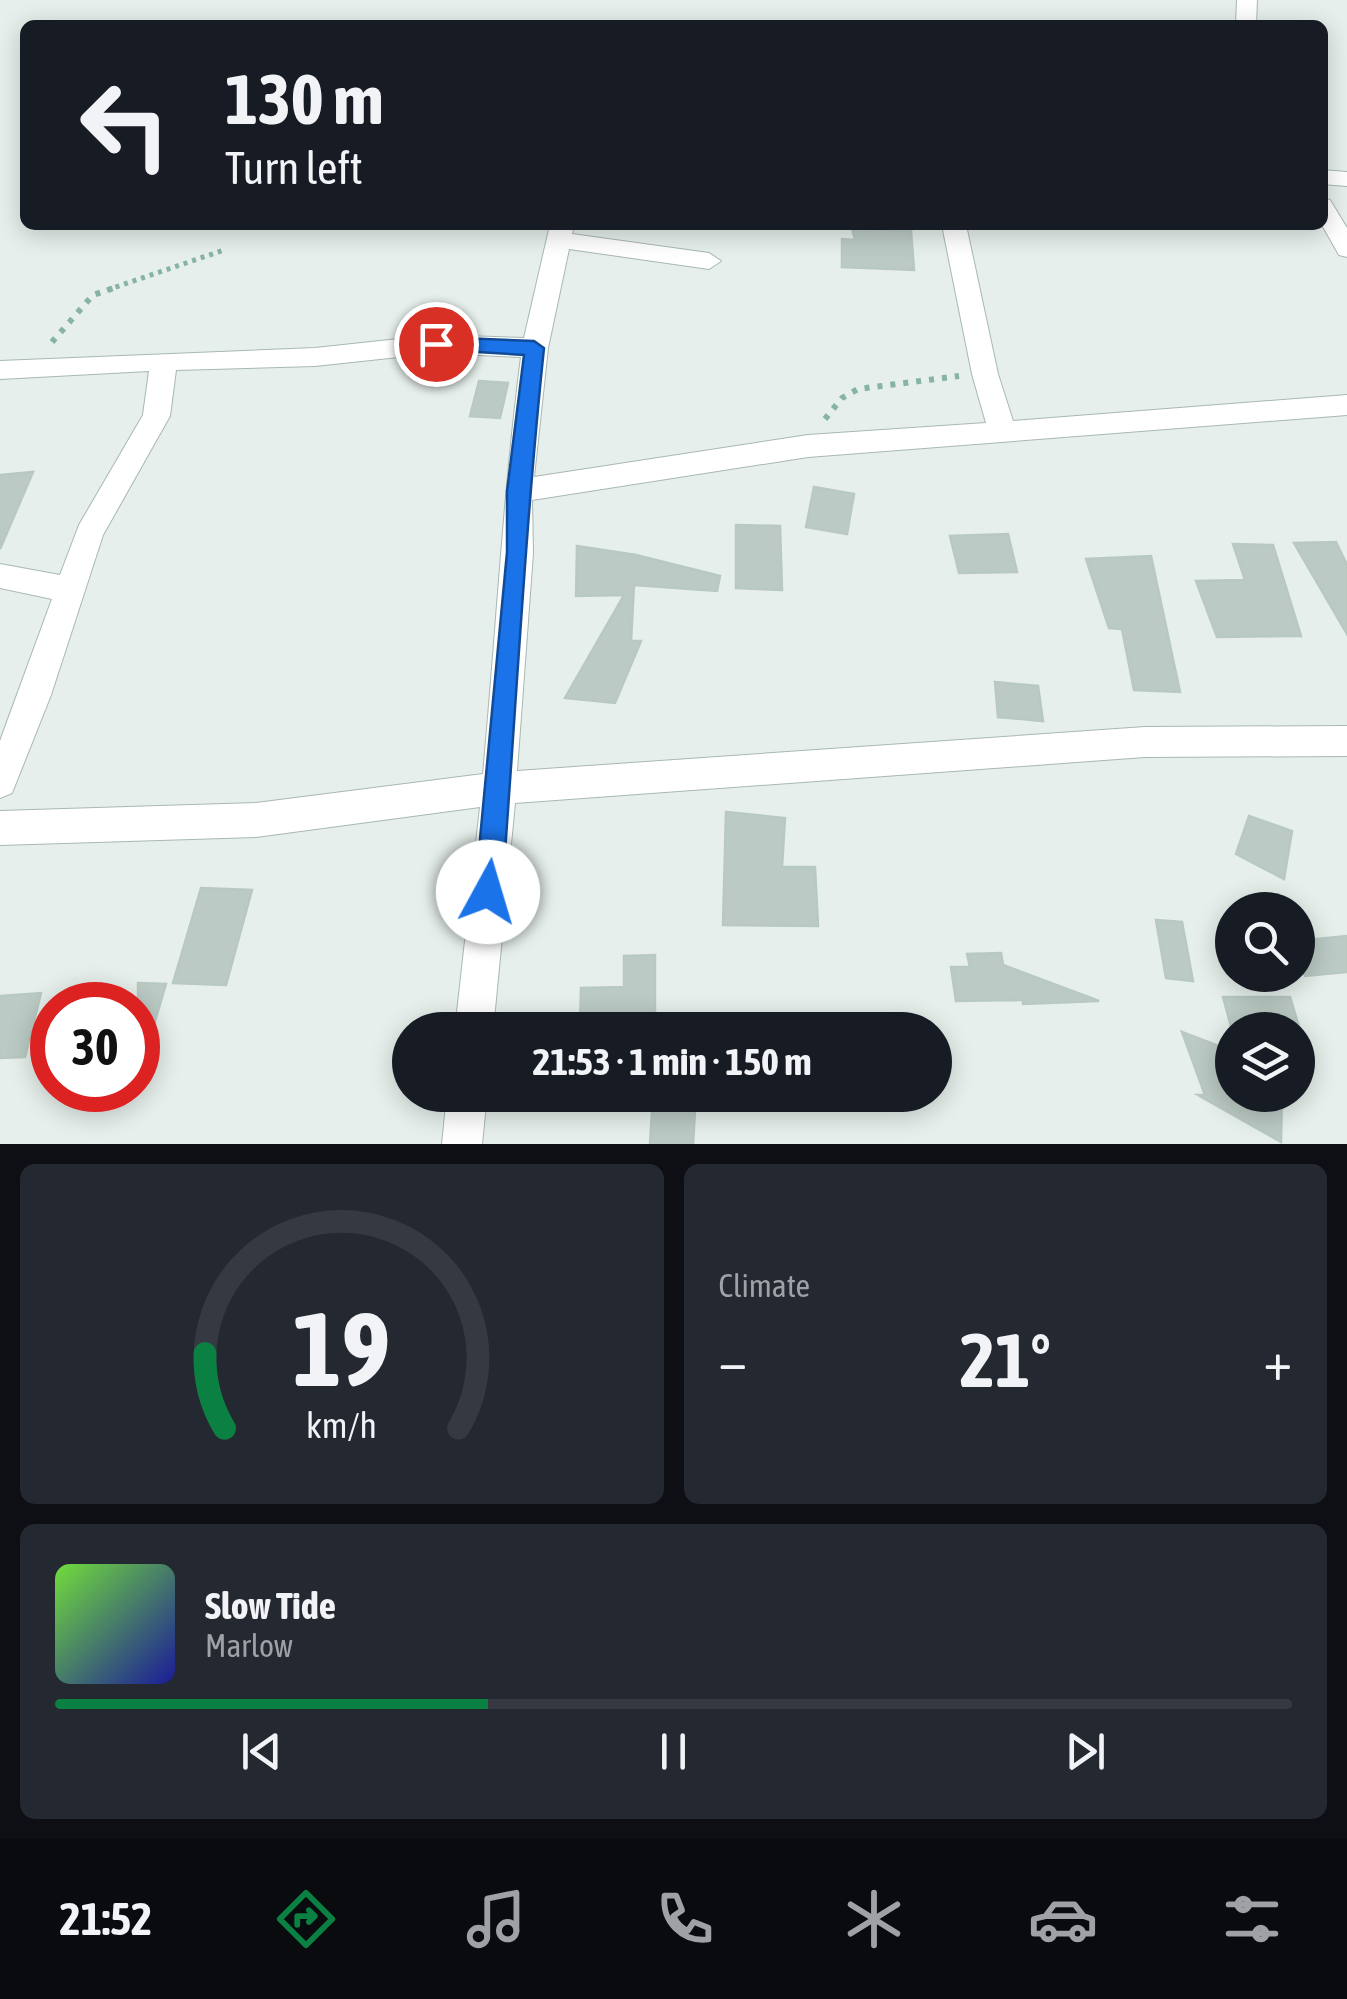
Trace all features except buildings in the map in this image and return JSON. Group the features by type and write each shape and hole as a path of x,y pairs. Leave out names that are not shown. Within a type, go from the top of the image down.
{"street":[{"path":"1328,216 1347,249"},
{"path":"955,230 985,374 1004,433"},
{"path":"476,1012 499,788 518,552 518,491 534,348 560,233 709,261"},
{"path":"14,371 315,357 436,344 534,348"},
{"path":"0,782 35,695 89,534 156,416 164,362"},
{"path":"518,491 808,446 1347,404"},
{"path":"0,576 69,590"},
{"path":"0,828 256,820 499,788 1145,742 1347,741"},
{"path":"462,1144 465,1112"}],"path":[{"path":"14,371 92,295 224,250"},
{"path":"808,446 833,408 858,389 985,374"}],"route":[{"path":"436,344 534,348 518,491 518,552 488,892"}]}
